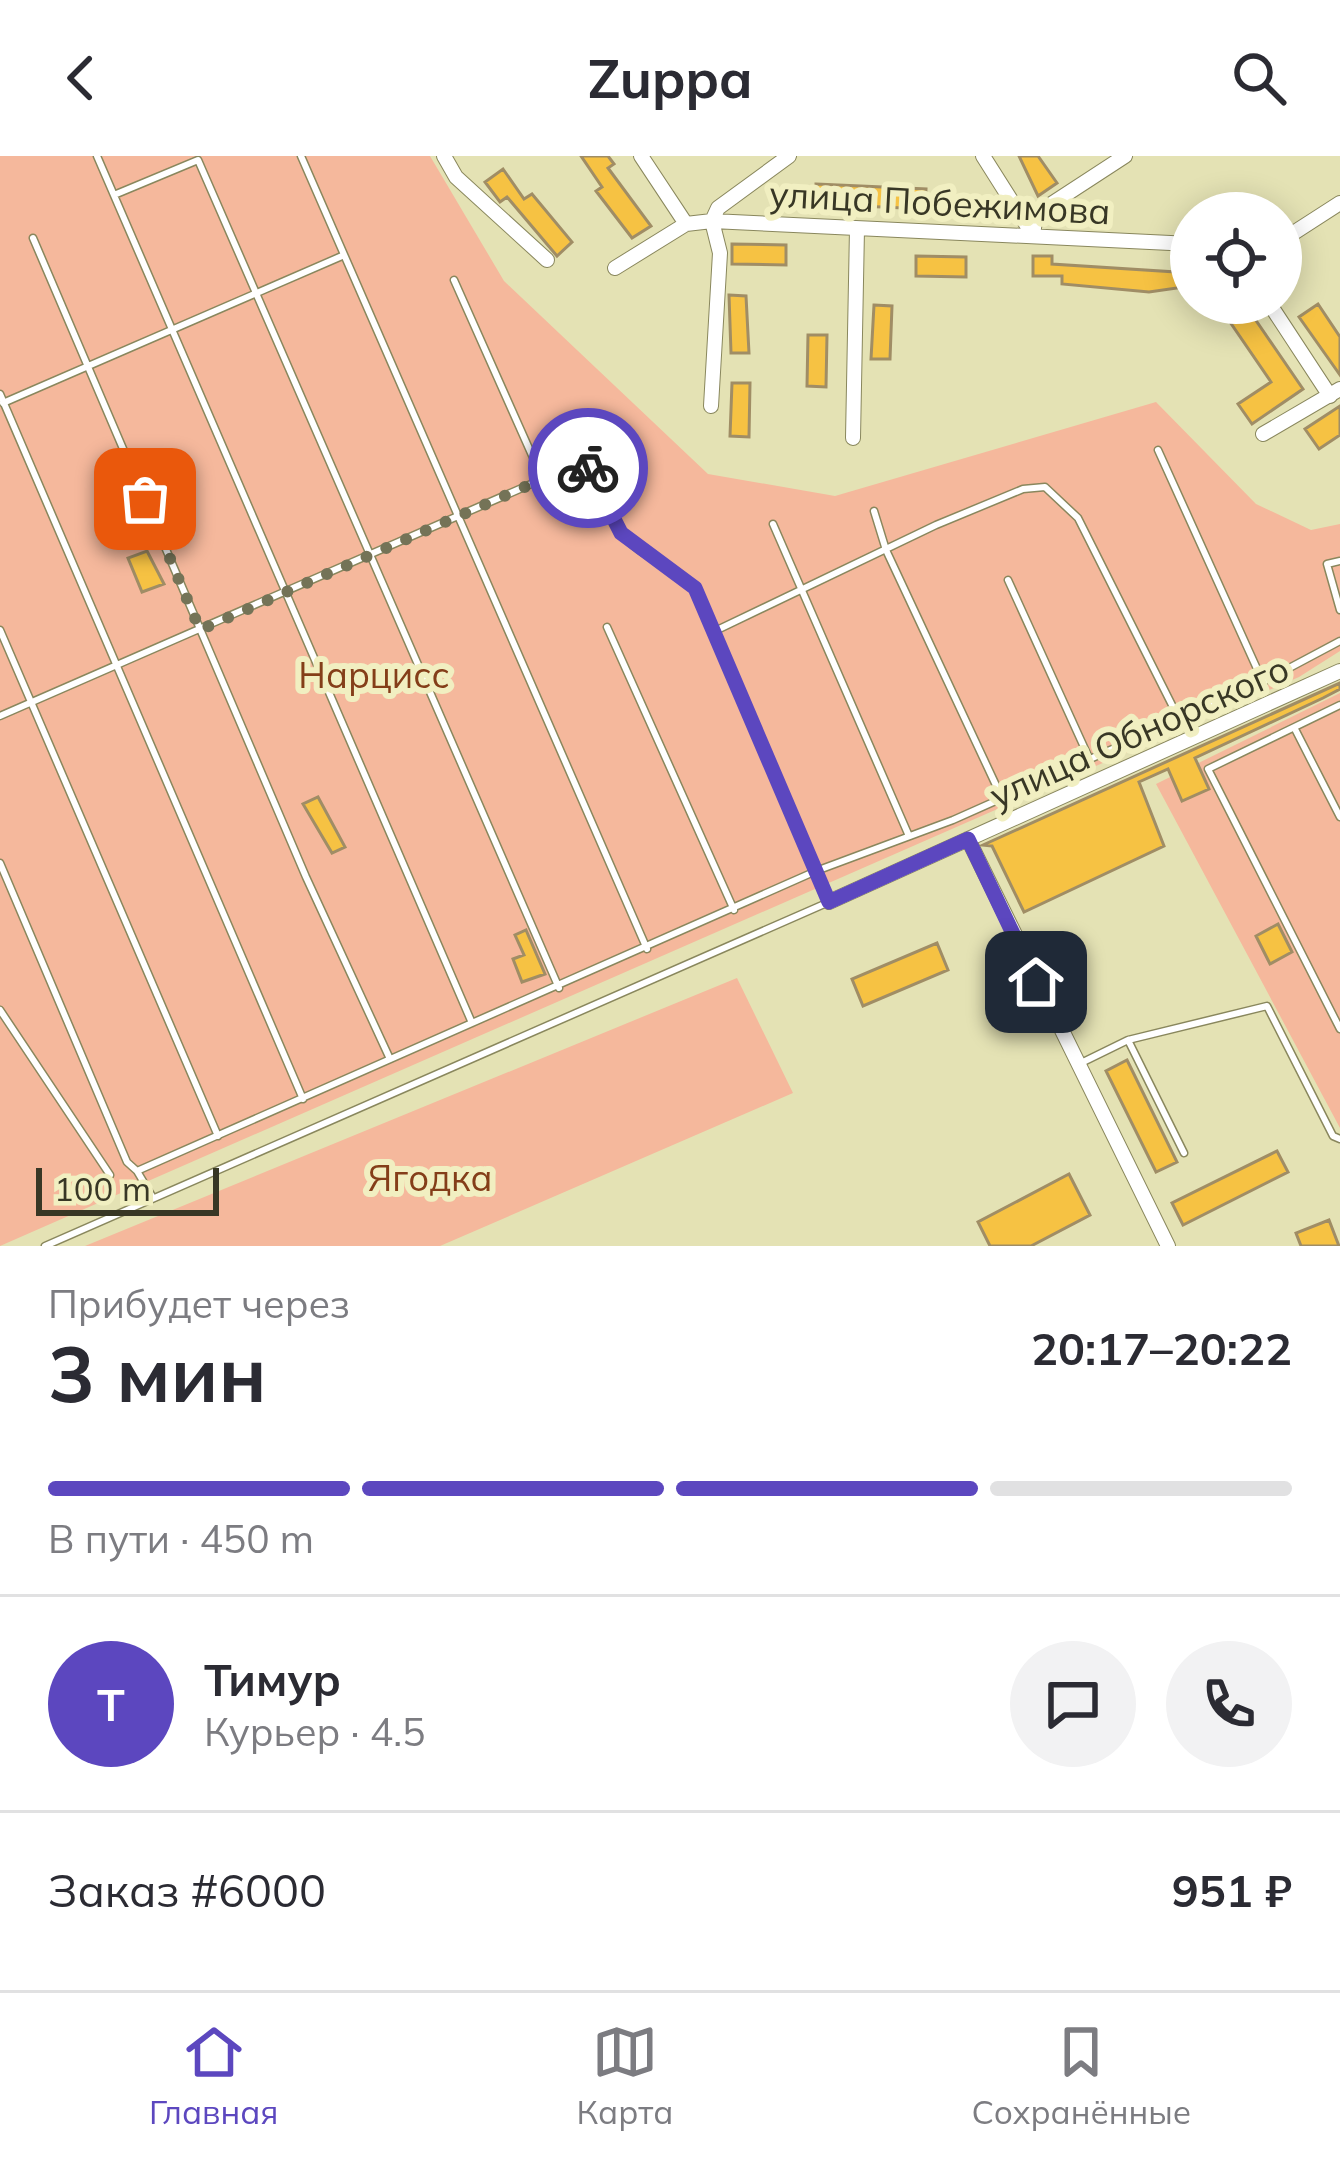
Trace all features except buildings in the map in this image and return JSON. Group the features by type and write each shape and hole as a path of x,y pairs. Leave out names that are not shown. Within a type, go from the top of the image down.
{"street":[{"path":"444,156 456,176 547,260"},
{"path":"615,268 686,224 641,156"},
{"path":"711,406 720,253 712,221 718,208 789,156"},
{"path":"983,156 1034,235"},
{"path":"1034,235 1036,214 1125,156"},
{"path":"1302,227 1340,203"},
{"name":"улица Побежимова","path":"686,224 712,221 1170,243"},
{"path":"853,438 856,229"},
{"path":"1263,434 1335,393 1284,324"},
{"name":"улица Обнорского","path":"829,902 1340,671"},
{"path":"968,839 1168,1246"}],"lane":[{"path":"97,156 473,1024"},
{"path":"301,156 647,950"},
{"path":"114,195 198,160 559,988"},
{"path":"33,238 390,1059"},
{"path":"303,1099 1,400 89,368 342,256"},
{"path":"454,280 543,480"},
{"path":"1158,450 1263,682"},
{"path":"0,716 577,464 589,469 621,533 636,549 681,573 716,631 829,902 45,1246"},
{"path":"716,631 1024,489 1045,487 1078,518 1179,719"},
{"path":"874,512 886,550 1001,796"},
{"path":"773,524 909,836"},
{"path":"1340,561 1327,564 1340,610"},
{"path":"1008,580 1089,758"},
{"path":"607,627 734,910"},
{"path":"0,630 218,1136"},
{"path":"137,1172 647,950 816,871 909,836 1263,682 1340,641"},
{"path":"1340,705 1208,769 1340,1028"},
{"path":"1294,728 1340,817"},
{"path":"0,863 127,1162 154,1198"},
{"path":"1076,1065 1128,1040 1267,1006 1333,1136 1340,1138"},
{"path":"0,1010 110,1174"},
{"path":"1128,1040 1184,1153"}],"green space":[{"name":"Нарцисс","path":"0,156 430,156 504,281 708,474 835,496 1156,402 1256,504 1311,530 1340,524 1340,651 1299,677 0,1246"},
{"path":"1340,693 1340,1128 1156,784"},
{"name":"Ягодка","path":"737,978 793,1093 440,1246 85,1246"}],"way so far":[{"path":"145,499 200,630 577,464 588,468"}],"route":[{"path":"588,468 621,533 636,549 681,573 695,588 829,902 968,839 1036,982"}]}
